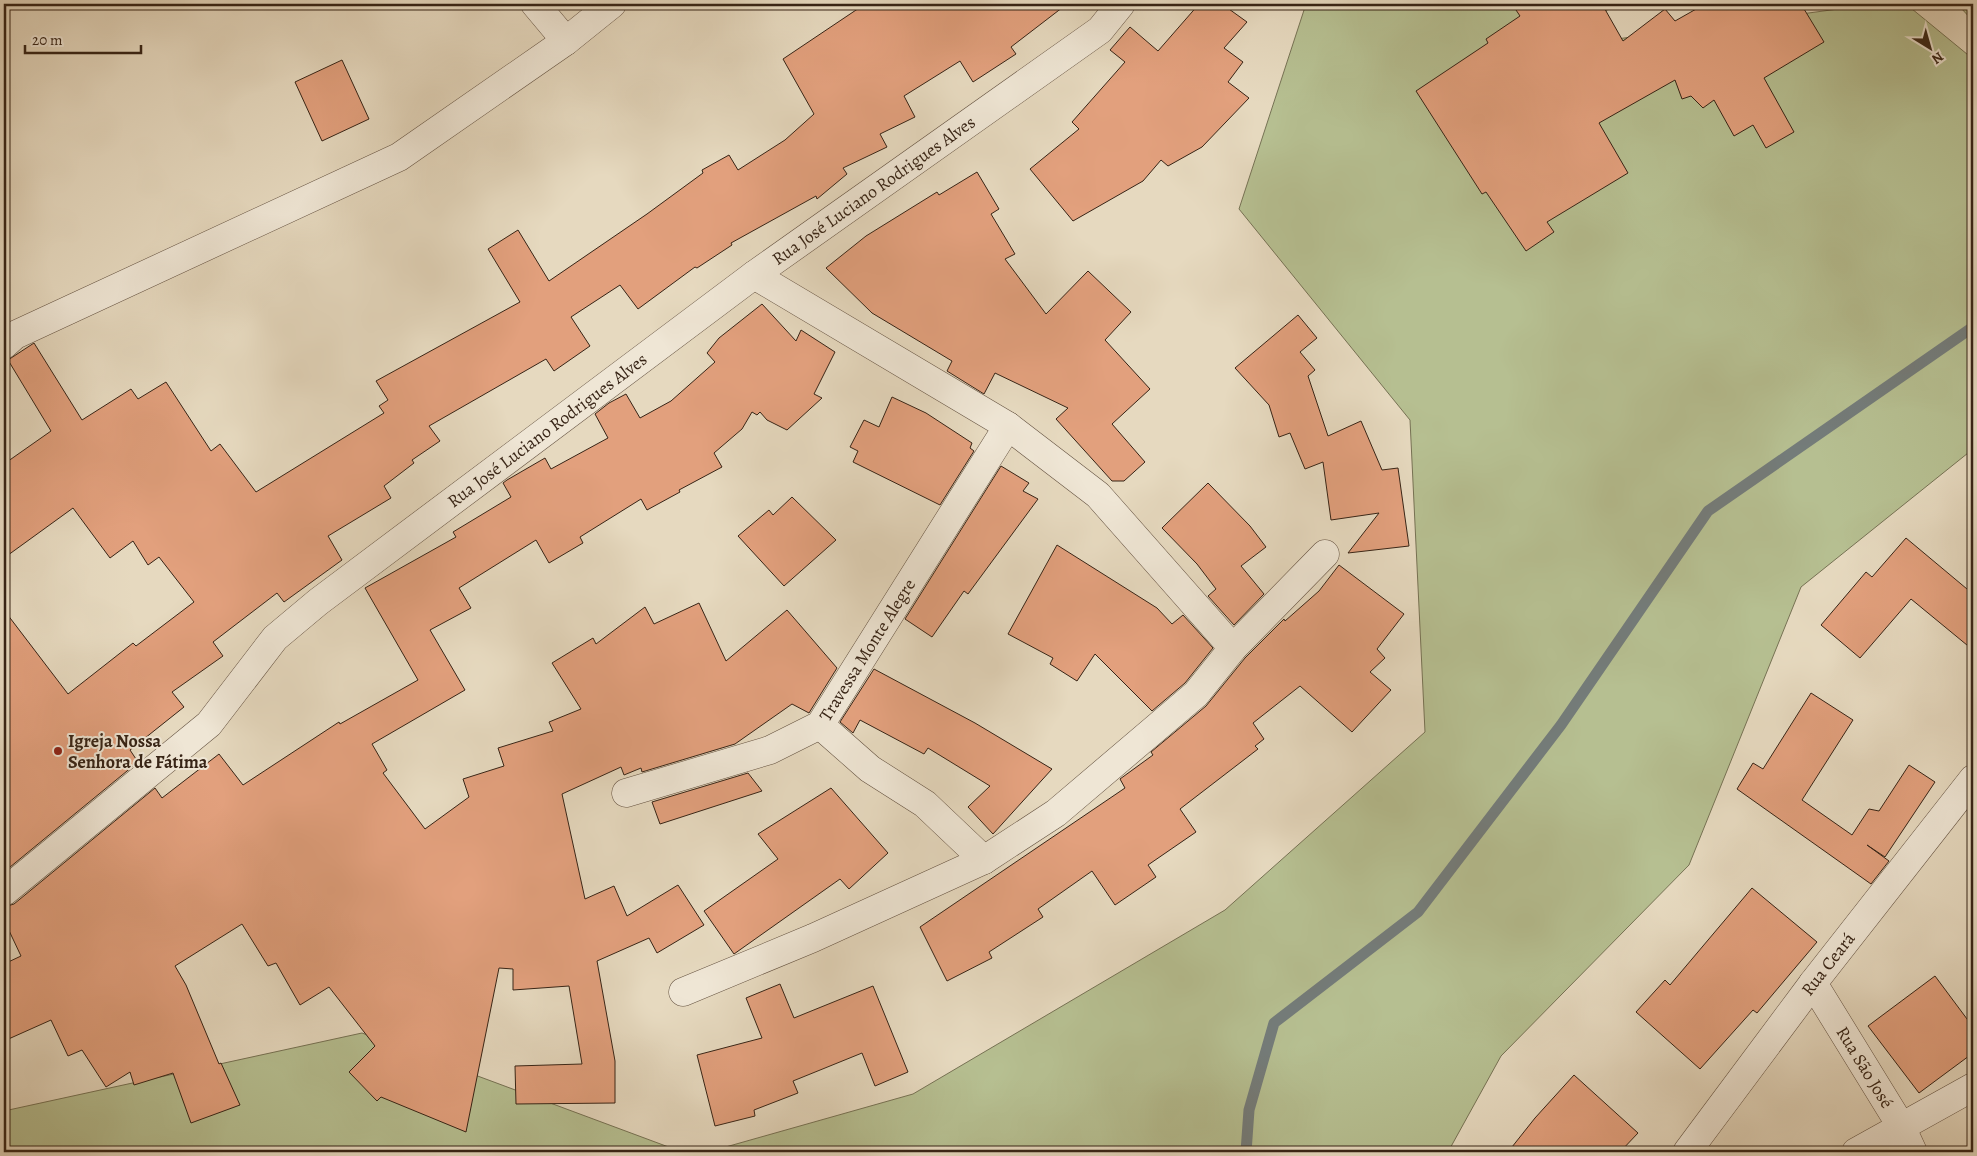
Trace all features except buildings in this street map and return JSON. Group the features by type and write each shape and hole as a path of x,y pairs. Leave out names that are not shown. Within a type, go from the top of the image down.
{"street":[{"path":"535,4 566,41"},
{"path":"4,345 15,335 399,156 566,41 612,4"},
{"name":"Rua José Luciano Rodrigues Alves","path":"4,892 209,724 275,638 318,602 754,274 1100,30 1121,4"},
{"path":"754,274 1008,426 1098,495 1233,648"},
{"name":"Travessa Monte Alegre","path":"626,793 717,768 770,750 820,725 1008,426"},
{"path":"683,992 814,938 984,860 1056,813 1196,694 1233,648 1325,554"},
{"path":"820,725 870,769 925,804 984,860"},
{"name":"Rua Ceará","path":"1687,1152 1812,983 1973,779"},
{"name":"Rua São José","path":"1812,983 1901,1126 1914,1152"},
{"path":"1856,1152 1973,1088"}],"green space":[{"path":"1306,4 1612,4 1580,44 1875,4 1906,4 1973,59 1973,449 1801,587 1689,865 1501,1056 1448,1152 708,1152 913,1094 1225,910 1425,732 1410,420 1239,209"},
{"path":"1963,4 1973,4 1973,21 1960,7"},
{"path":"362,1033 682,1152 4,1152 4,1111"}],"waterway":[{"path":"1246,1152 1249,1110 1274,1023 1418,912 1561,725 1708,511 1973,327"}],"place":[{"name":"Igreja Nossa Senhora de Fátima","path":"58,751"}]}
